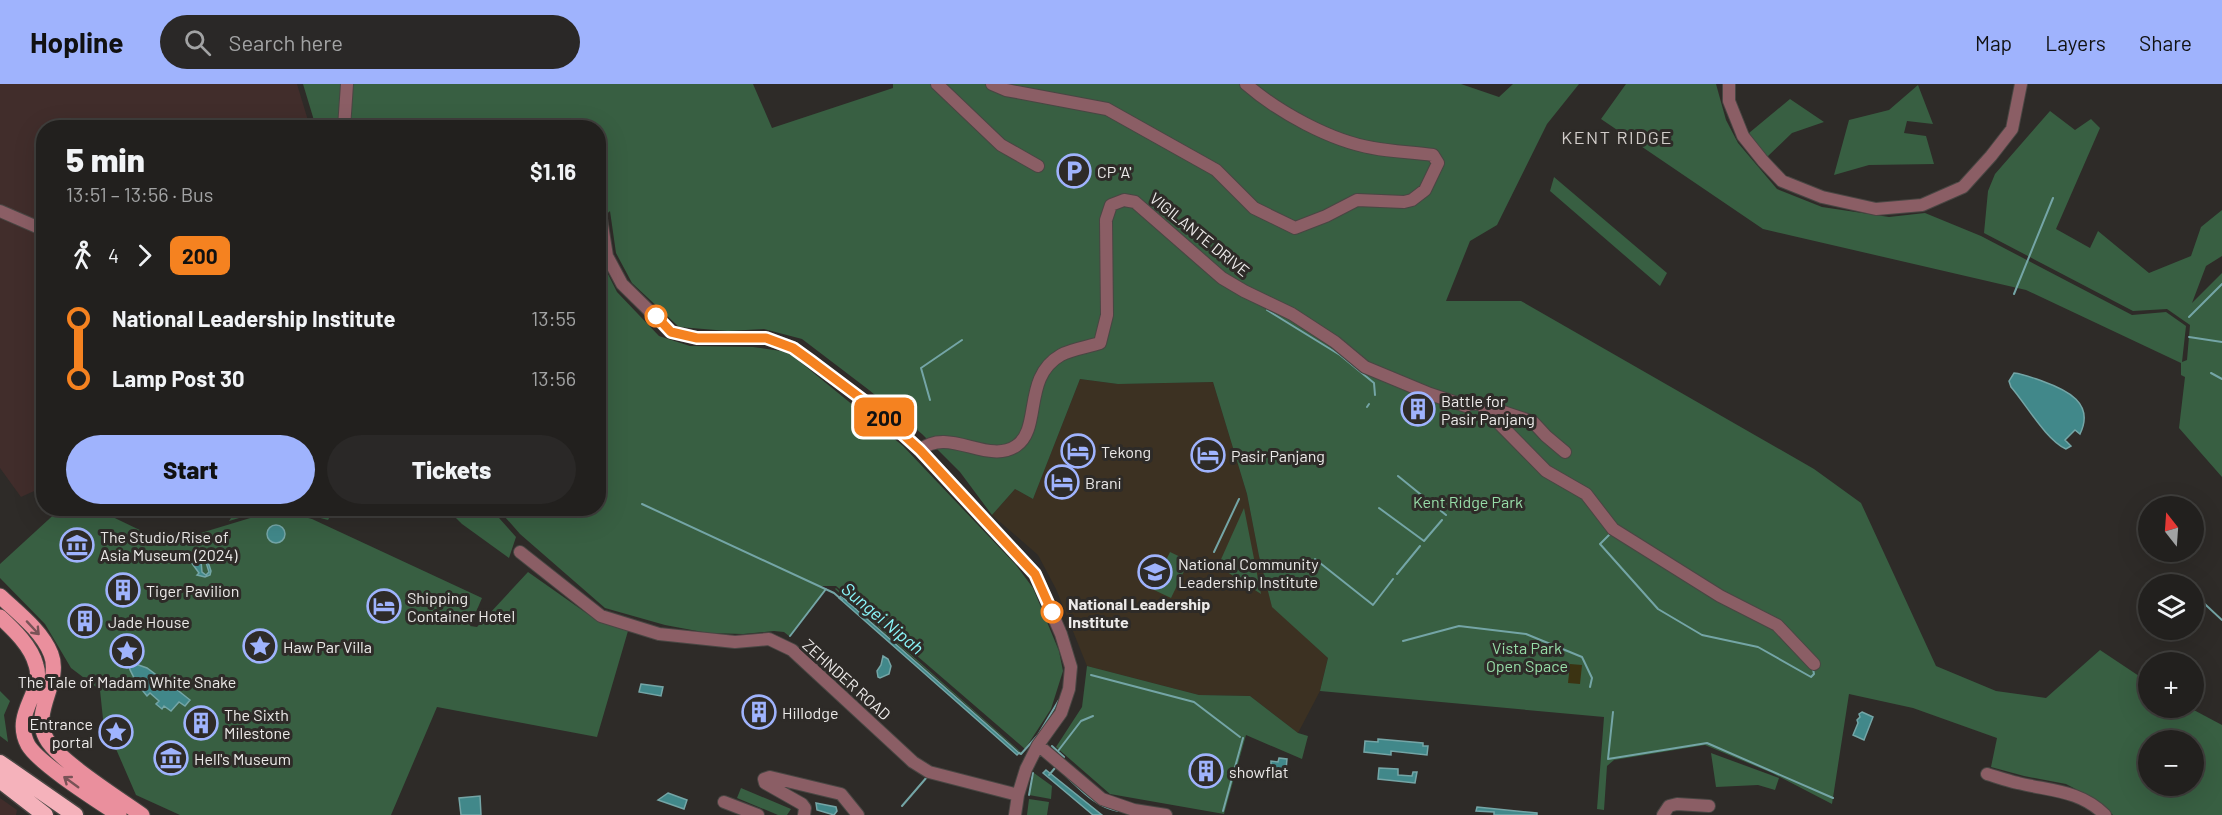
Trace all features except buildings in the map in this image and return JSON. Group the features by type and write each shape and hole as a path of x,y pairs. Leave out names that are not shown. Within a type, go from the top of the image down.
{"highway":[{"path":"0,763 75,815"},
{"path":"0,780 45,815"}],"main road":[{"path":"0,596 37,632 52,656 53,674 42,721 45,738 57,752 142,815"},
{"path":"0,617 26,645 36,664 37,679 22,720 29,747 41,760 119,815"}],"street":[{"path":"345,120 347,84"},
{"path":"937,84 1000,145 1038,166"},
{"path":"992,84 1006,90 1107,109 1216,170 1254,208 1295,228 1358,200 1404,202 1412,200 1420,196 1430,182 1438,163 1433,155 1372,148 1338,139 1270,104 1246,84"},
{"path":"1729,84 1729,101 1743,136 1782,181 1822,197 1876,209 1922,205 1963,187 2012,129 2021,84"},
{"name":"VIGILANTE DRIVE","path":"920,450 927,444 938,442 1001,451 1018,446 1024,438 1041,374 1062,354 1100,343 1107,315 1106,220 1111,205 1124,200 1135,202 1222,278 1292,314 1335,342 1365,367 1444,399 1466,406 1470,404 1483,407"},
{"path":"0,211 36,227"},
{"path":"606,250 622,284 671,332 697,338 766,338 793,348 875,409 920,450 1035,574 1046,594 1071,667 1069,689 1061,713 1038,745 1026,769 1015,815"},
{"path":"1483,407 1533,422 1565,452"},
{"path":"1483,407 1546,471 1586,494 1613,529 1719,596 1778,625 1814,664"},
{"name":"ZEHNDER ROAD","path":"520,552 601,616 659,633 735,642 769,639 781,643 913,762 938,774 1018,795"},
{"path":"1038,745 1102,800 1134,810 1166,815"},
{"path":"1986,774 2019,784 2067,792 2088,801 2105,815"},
{"path":"804,815 802,804 765,784 764,779 770,777 841,794 858,815"},
{"path":"724,802 758,815"},
{"path":"1663,815 1669,806 1677,804 1709,806"}],"shaded area":[{"path":"0,84 297,84 308,120 36,120 36,490 21,497 0,468"},
{"name":"National Community Leadership Institute","path":"1080,379 1118,384 1213,382 1247,494 1272,606 1328,658 1320,691 1298,733 1250,696 1199,695 1087,666 1056,589 1038,555 992,515 1015,489 1033,499"},
{"path":"0,798 17,810 16,815 0,815"}],"green space":[{"name":"Kent Ridge Park","path":"303,84 753,84 772,128 893,88 893,84 1461,84 1499,97 1513,84 1579,84 1547,124 1497,225 1470,241 1446,301 1521,301 1814,469 1861,503 1936,666 1996,691 2046,698 2100,650 2138,675 2138,718 2204,718 2204,715 2222,725 2222,815 2113,815 2095,799 2066,784 1991,767 1997,738 1913,708 1849,694 1832,804 1772,773 1705,745 1614,760 1607,766 1604,810 1597,809 1604,717 1320,691 1328,658 1272,607 1247,494 1213,382 1118,384 1080,379 1033,499 1015,489 992,515 960,472 922,434 802,339 764,329 728,331 679,327 632,283 616,253 610,211 606,215 606,120 314,120"},
{"path":"1626,84 1716,84 1726,120 1738,143 1777,189 1822,207 1889,217 1925,213 1981,236 2132,315 2166,312 2186,326 2182,362 2187,360 2190,325 2167,309 2133,311 1984,233 1988,191 1995,174 2050,111 2075,130 2091,119 2100,128 2056,229 2090,248 2098,231 2149,273 2191,256 2201,227 2222,210 2222,256 2206,266 2192,303 2222,273 2222,477 2179,428 2185,377 2181,375 2181,363 2026,290 1763,229 1601,119"},
{"path":"1918,85 1933,124 1907,121 1904,133 1926,136 1934,164 1869,165 1834,175 1849,120 1889,110"},
{"path":"1790,99 1824,122 1792,133 1767,157 1749,133"},
{"path":"1554,177 1667,273 1660,286 1550,191"},
{"path":"606,270 617,292 659,336 690,346 753,347 788,352 903,446 1016,565 1033,588 1059,651 1063,671 1051,709 1025,749 836,586 818,586 825,589 824,592 789,636 784,632 774,631 743,634 708,633 665,625 605,608 520,534 504,516 606,516"},
{"path":"1244,508 1261,594 1218,566"},
{"name":"Haw Par Villa","path":"52,516 111,516 171,545 181,539 257,516 300,516 312,519 482,598 470,626 477,627 528,572 599,622 628,631 597,737 437,707 391,815 180,815 136,795 103,719 100,690 71,668 45,624 0,578 0,564"},
{"path":"232,516 246,516 229,521"},
{"path":"313,516 330,516 328,520"},
{"path":"454,516 497,516 516,537 509,558"},
{"path":"1170,552 1189,561 1171,598 1152,589"},
{"path":"835,589 1022,753 1022,754"},
{"path":"1087,666 1199,695 1250,696 1298,733 1308,736 1302,759 1246,735 1224,814 1110,794 1056,747 1082,707"},
{"path":"0,691 10,701 4,715 8,742 0,736"},
{"path":"1711,753 1779,778 1775,790 1758,785 1716,787"},
{"path":"1034,773 1052,786 1051,799 1029,795"},
{"path":"741,788 791,809 787,815 778,815 737,798"},
{"path":"1029,799 1049,802 1047,815 1027,815"}],"sand":[{"path":"1570,664 1582,665 1580,684 1568,683"}],"water":[{"path":"2014,373 2061,389 2076,399 2084,414 2084,423 2080,434 2075,430 2065,440 2071,446 2066,449 2059,444 2037,421 2011,387 2009,381"},
{"path":"272,525 280,525 285,530 283,541 272,543 267,538 267,530"},
{"path":"195,557 201,561 202,572 206,575 209,572 205,559 207,559 210,575 205,577 197,575 199,573 191,562"},
{"path":"841,596 1019,753 1017,755 839,598"},
{"path":"883,656 888,659 891,666 889,674 880,678 877,671"},
{"path":"127,661 147,668 163,680 162,682 168,687 171,685 190,700 185,706 179,702 171,711 164,706 162,709 156,704 159,701 150,693 147,696 141,688"},
{"path":"641,684 663,687 661,696 639,692"},
{"path":"1862,712 1873,717 1864,740 1853,735 1859,714"},
{"path":"1378,739 1423,743 1423,746 1428,746 1427,755 1391,751 1391,755 1364,752 1365,741 1378,742"},
{"path":"1279,758 1287,759 1286,770 1273,771 1271,761 1278,762"},
{"path":"1379,768 1398,769 1398,775 1412,776 1413,772 1417,772 1415,783 1378,779"},
{"path":"1046,770 1102,815 1093,815 1043,773"},
{"path":"668,793 687,800 684,809 658,800"},
{"path":"480,796 481,815 461,815 459,798"},
{"path":"816,803 836,807 837,811 834,815 817,810"},
{"path":"1477,807 1537,813 1537,815 1494,815 1494,812 1476,811"}],"waterway":[{"path":"2014,294 2053,198"},
{"path":"2189,317 2222,284"},
{"path":"1267,310 1340,355 1374,383 1375,395"},
{"path":"2189,337 2222,342"},
{"path":"930,400 921,368 962,340"},
{"path":"2211,373 2222,379"},
{"path":"1398,476 1446,515"},
{"path":"1214,552 1239,499"},
{"name":"Sungei Nipah","path":"642,504 834,593 842,600"},
{"path":"1379,508 1424,541"},
{"path":"1424,541 1442,520"},
{"path":"1611,533 1600,544 1658,609 1702,635 1758,647 1811,677 1814,674 1813,669"},
{"path":"1397,574 1420,546"},
{"path":"1315,559 1373,605 1393,579"},
{"path":"790,636 826,589"},
{"path":"2204,603 2222,620"},
{"path":"1403,641 1459,626 1526,634 1582,657 1592,678 1590,687"},
{"path":"1091,675 1194,702 1240,737"},
{"path":"1038,735 1059,700"},
{"path":"1613,712 1608,759 1707,743 1833,798"},
{"path":"1058,751 1081,721 1093,716"},
{"path":"1019,753 1021,754 1038,735"},
{"path":"1223,811 1243,738"},
{"path":"1052,746 1064,757"},
{"path":"1049,775 1055,768"},
{"path":"1029,795 1033,773"},
{"path":"1066,776 1096,802 1118,811"},
{"path":"902,806 927,777"}],"bus line":[{"name":"200","path":"656,316 671,332 697,338 766,338 793,348 811,361 875,409 920,450 1035,574 1046,594 1052,612"}],"place":[{"name":"CP 'A'","path":"1074,171"},
{"name":"Battle for Pasir Panjang","path":"1418,409"},
{"name":"Tekong","path":"1078,451"},
{"name":"Pasir Panjang","path":"1208,455"},
{"name":"Brani","path":"1062,482"},
{"name":"The Studio/Rise of Asia Museum (2024)","path":"77,545"},
{"name":"National Community Leadership Institute","path":"1155,572"},
{"name":"Tiger Pavilion","path":"123,590"},
{"name":"Shipping Container Hotel","path":"384,606"},
{"name":"National Leadership Institute","path":"1052,612"},
{"name":"Jade House","path":"85,621"},
{"name":"Haw Par Villa","path":"260,646"},
{"name":"The Tale of Madam White Snake","path":"127,651"},
{"name":"Hillodge","path":"759,712"},
{"name":"The Sixth Milestone","path":"201,723"},
{"name":"Entrance portal","path":"116,732"},
{"name":"Hell's Museum","path":"171,758"},
{"name":"showflat","path":"1206,771"}],"district":[{"name":"KENT RIDGE","path":"1617,137"}],"park label":[{"name":"Vista Park Open Space","path":"1527,656"}]}
